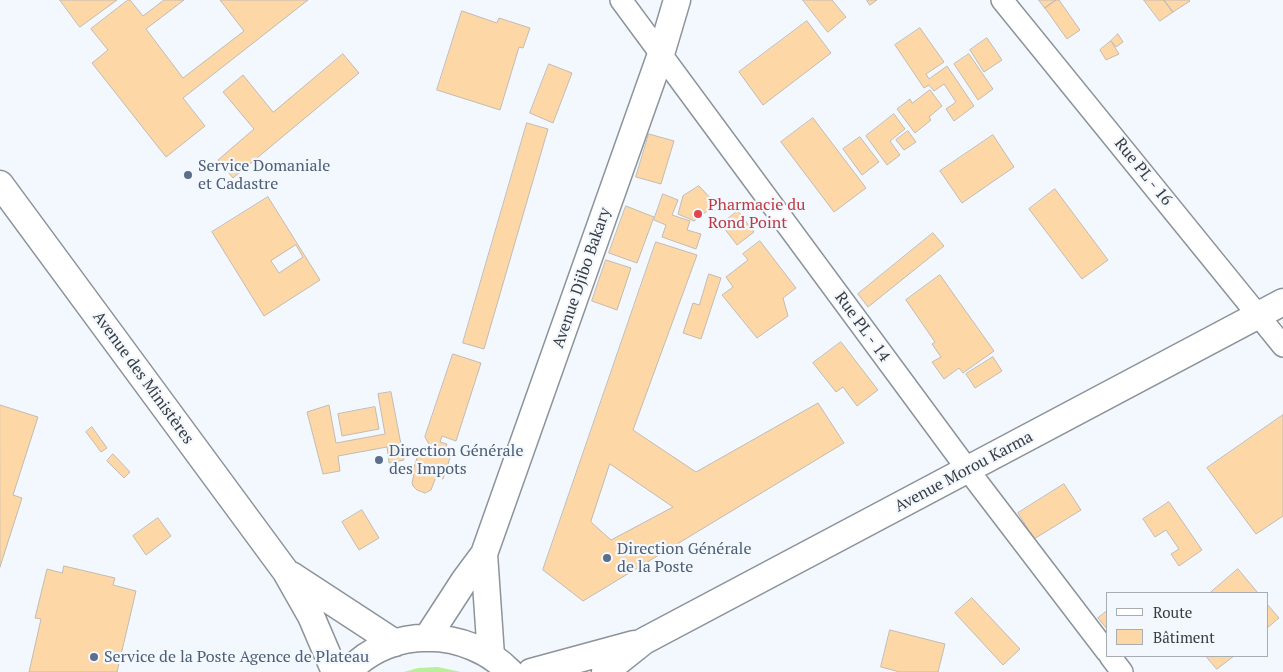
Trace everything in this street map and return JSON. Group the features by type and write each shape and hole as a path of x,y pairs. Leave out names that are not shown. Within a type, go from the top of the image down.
{"street":[{"name":"Rue PL - 14","path":"621,0 968,470 1106,651"},
{"name":"Avenue Djibo Bakary","path":"484,554 661,54 676,0"},
{"name":"Rue PL - 16","path":"1002,0 1259,314 1283,346"},
{"name":"Avenue des Ministères","path":"0,184 286,572 311,616 334,672"},
{"name":"Avenue Morou Karma","path":"605,672 644,641 1283,302"},
{"path":"427,638 484,554"},
{"path":"484,554 500,664"},
{"name":"Avenue des Ministères","path":"286,572 395,643"},
{"path":"348,672 364,658 379,649 395,643 427,638 454,640 467,644 500,664"},
{"name":"Avenue Morou Karma","path":"531,672 644,641"},
{"path":"1111,657 1122,672"}],"green space":[{"path":"438,667 461,672 404,672 418,668"}],"building":[{"path":"60,0 117,0 80,27"},
{"path":"128,0 143,16 164,0 184,0 146,29 183,78 244,31 220,0 308,0 183,98 205,126 166,157 92,63 108,50 91,29"},
{"path":"803,0 832,0 846,17 828,32"},
{"path":"867,0 877,0 870,5"},
{"path":"1039,0 1056,0 1045,8"},
{"path":"1059,0 1080,30 1067,39 1045,8"},
{"path":"1144,0 1164,0 1173,12 1160,21"},
{"path":"1164,0 1189,0 1190,1 1173,12"},
{"path":"462,11 497,23 499,18 530,28 523,48 519,47 500,110 437,90"},
{"path":"807,21 831,53 763,105 739,72"},
{"path":"920,28 944,62 926,74 929,79 947,66 974,106 954,121 946,109 956,102 944,84 934,91 929,85 924,88 895,45"},
{"path":"1118,34 1123,42 1116,47 1111,41"},
{"path":"987,38 1002,60 984,72 970,50"},
{"path":"1111,41 1119,54 1106,60 1100,50"},
{"path":"343,54 359,73 233,178 218,160 254,129 223,92 243,75 273,112"},
{"path":"969,54 993,89 978,100 954,64"},
{"path":"549,64 572,73 553,123 530,113"},
{"path":"930,90 942,106 929,117 931,120 915,133 897,109 910,99 912,103"},
{"path":"894,114 905,129 890,141 900,155 887,165 866,136"},
{"path":"813,118 866,188 834,212 781,142"},
{"path":"527,123 548,129 484,349 463,343"},
{"path":"908,131 916,142 904,150 896,140"},
{"path":"649,134 674,141 661,184 636,177"},
{"path":"993,135 1014,167 962,203 940,171"},
{"path":"860,137 879,162 862,175 843,149"},
{"path":"699,186 716,204 694,221 678,214 683,196"},
{"path":"1055,189 1108,260 1082,279 1029,209"},
{"path":"663,194 678,200 672,215 690,221 687,230 701,234 696,249 662,237 666,225 654,220"},
{"path":"268,197 320,280 264,316 212,232","holes":["296,245 303,257 279,273 271,261"]},
{"path":"626,206 654,217 637,263 609,253"},
{"path":"738,211 754,232 737,245 721,224"},
{"path":"933,233 944,246 868,307 858,294"},
{"path":"760,241 796,288 783,298 788,316 757,338 722,295 733,287 726,277 748,260 743,254"},
{"path":"656,242 697,255 633,430 696,472 818,403 844,443 583,601 543,570","holes":["610,464 673,507 611,540 591,522"]},
{"path":"606,260 631,268 617,310 592,301"},
{"path":"709,274 721,278 701,339 683,333 693,303 699,305"},
{"path":"940,275 994,351 963,373 959,368 944,379 932,362 941,357 932,344 935,342 906,300"},
{"path":"841,342 878,390 857,406 843,387 836,392 813,363"},
{"path":"453,354 481,363 456,441 442,436 440,442 447,444 445,450 438,448 436,453 450,458 443,479 436,477 431,490 425,493 413,486 414,474 412,473 420,449 430,446 425,437"},
{"path":"993,357 1002,371 975,388 966,374"},
{"path":"391,392 404,460 389,463 387,447 338,456 340,471 323,474 307,412 329,405 336,443 385,434 378,394"},
{"path":"0,405 38,417 13,495 22,498 0,567"},
{"path":"375,407 379,429 342,436 338,414"},
{"path":"1283,415 1283,516 1256,534 1207,468"},
{"path":"92,427 107,448 101,452 86,432"},
{"path":"113,454 130,472 124,478 107,461"},
{"path":"1064,484 1081,510 1034,539 1018,513"},
{"path":"1169,502 1202,550 1179,566 1171,554 1179,549 1166,530 1155,537 1143,519"},
{"path":"362,510 379,538 359,550 342,522"},
{"path":"158,518 171,536 146,555 133,536"},
{"path":"64,566 115,578 113,585 136,591 117,672 29,672 41,619 35,618 47,569 62,573"},
{"path":"1238,569 1257,592 1211,592"},
{"path":"972,598 1020,649 1003,665 955,613"},
{"path":"1268,605 1279,618 1268,627"},
{"path":"1106,612 1106,628 1098,618"},
{"path":"890,630 945,644 938,672 900,672 881,667"},
{"path":"1207,657 1233,657 1217,669"}],"place":[{"name":"Service Domaniale et Cadastre","path":"188,175"},
{"name":"Pharmacie du Rond Point","path":"698,214"},
{"name":"Direction Générale des Impots","path":"379,460"},
{"name":"Direction Générale de la Poste","path":"607,558"},
{"name":"Service de la Poste Agence de Plateau","path":"94,657"}]}
